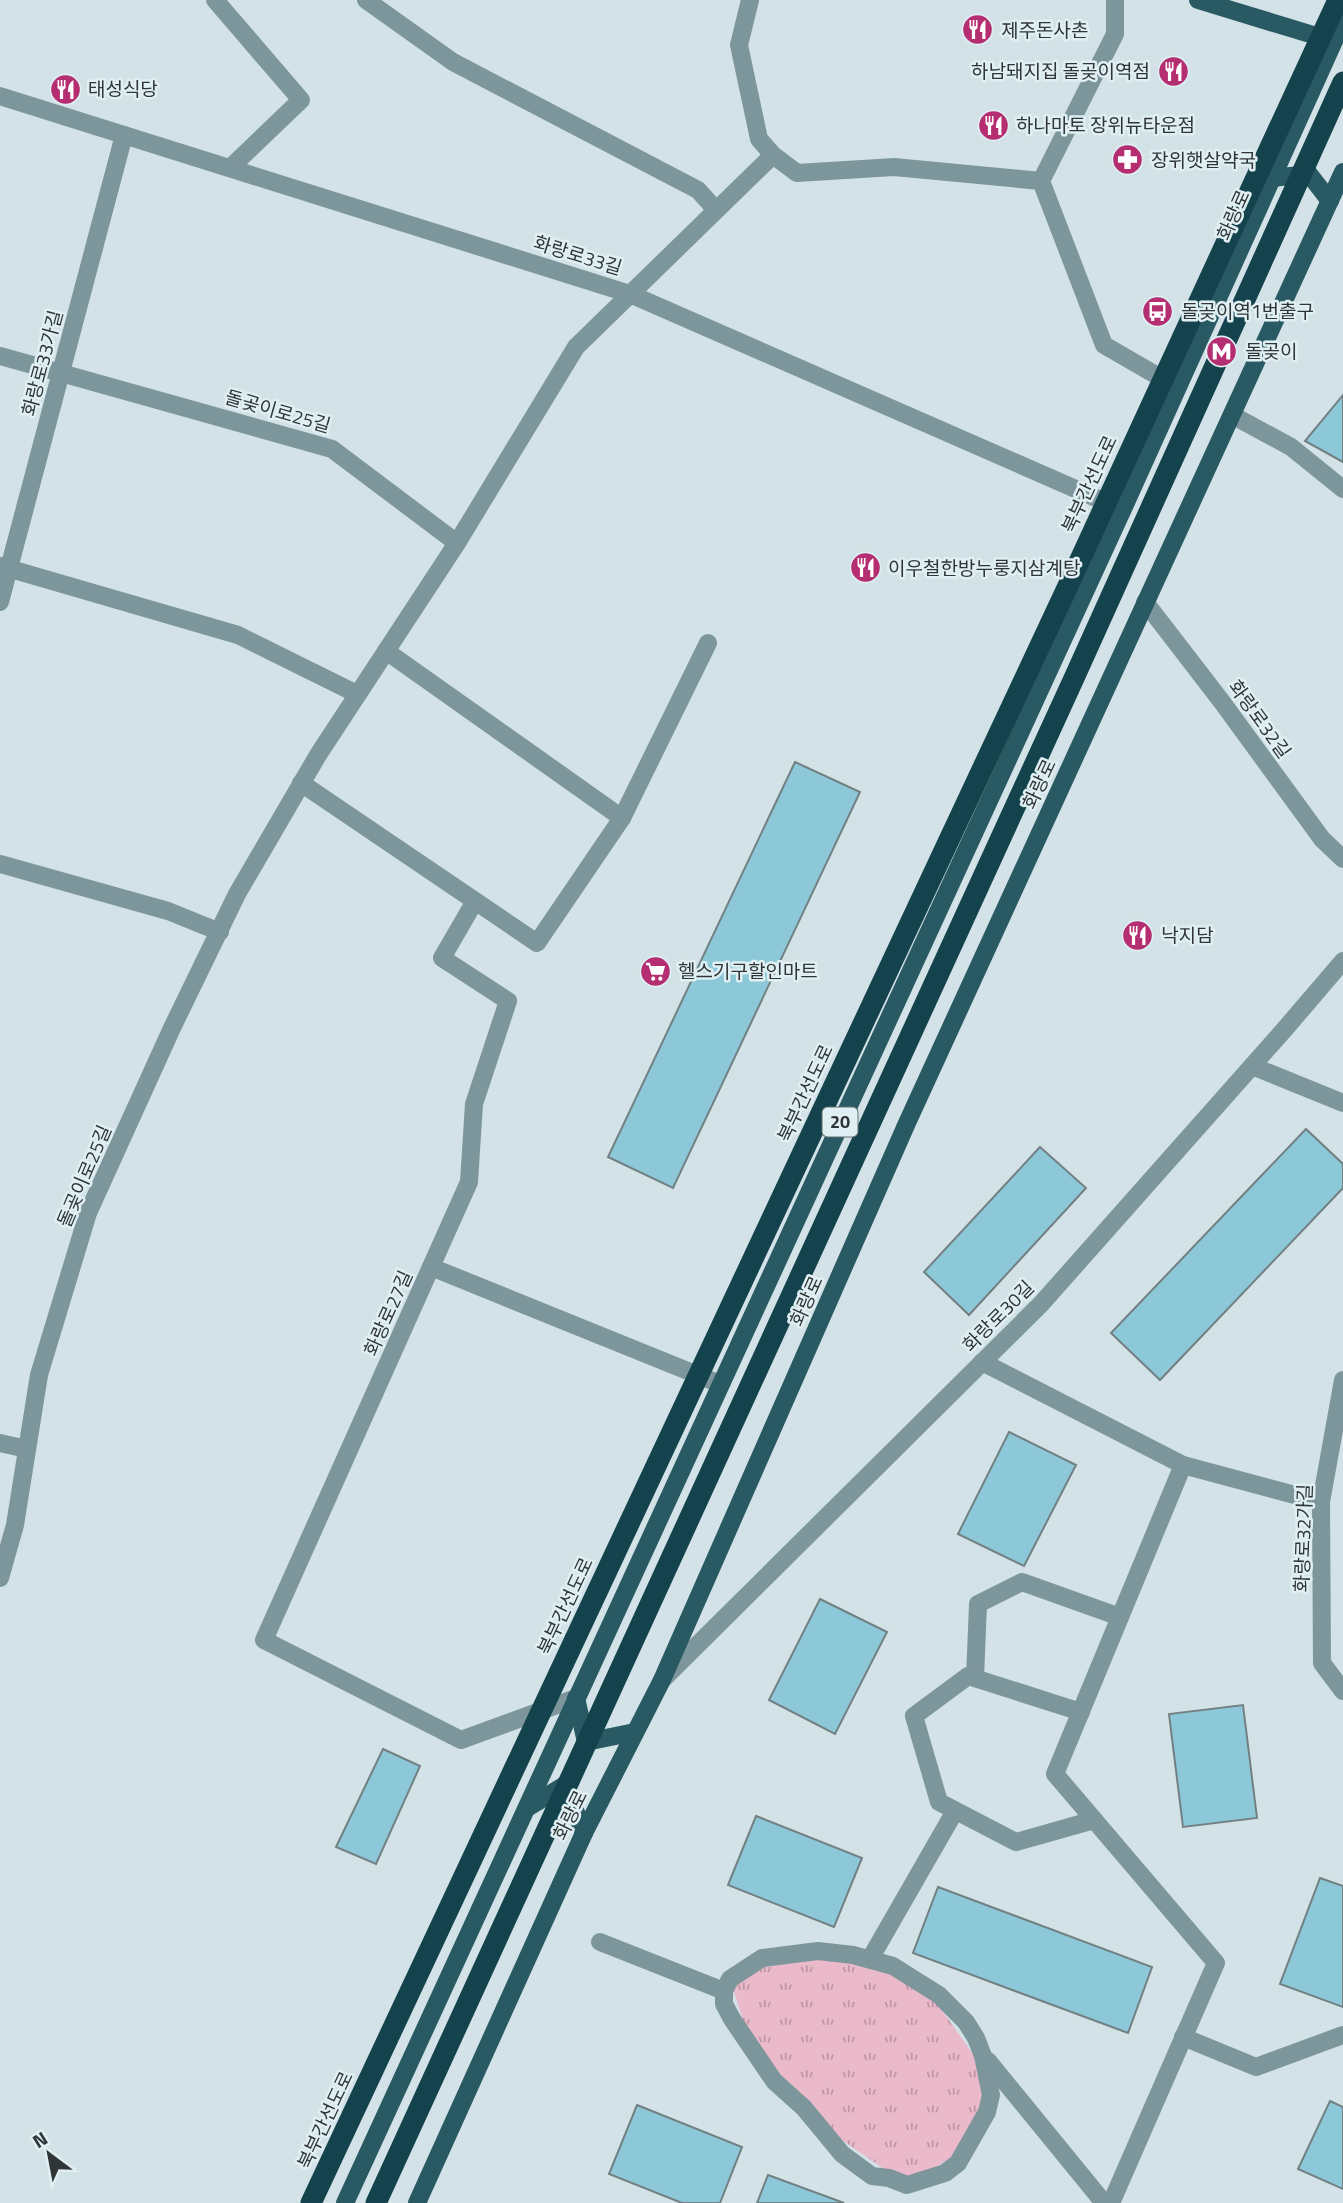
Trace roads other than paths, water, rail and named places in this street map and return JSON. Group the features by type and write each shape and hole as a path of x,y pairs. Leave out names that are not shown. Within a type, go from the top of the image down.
{"highway":[{"name":"북부간선도로","path":"311,2203 1067,587 1338,0"},
{"path":"376,2203 1081,664 1343,82"}],"main road":[{"path":"1198,0 1339,42"},
{"name":"화랑로","path":"345,2203 1123,509 1272,178 1339,42 1343,21"},
{"name":"화랑로","path":"417,2203 584,1833 662,1680 907,1123 1343,172"},
{"path":"1272,178 1309,174 1330,201"},
{"path":"576,1698 586,1742 635,1732"},
{"path":"527,1808 565,1784 584,1833"}],"street":[{"path":"215,0 301,100 230,168"},
{"path":"366,0 453,62 698,190 716,210"},
{"path":"750,0 739,45 759,139 773,155 797,173 894,167 1041,181"},
{"path":"1115,0 1115,34 1041,181 1104,345 1178,388"},
{"name":"화랑로33길","path":"0,96 630,294 1123,509"},
{"name":"화랑로33가길","path":"0,602 4,567 61,372 124,135"},
{"name":"돌곶이로25길","path":"0,1578 15,1525 39,1375 88,1213 172,1028 237,894 301,783 457,543 576,347 773,155"},
{"name":"돌곶이로25길","path":"0,356 332,449 457,543"},
{"path":"1232,415 1291,447 1343,489"},
{"path":"4,567 238,635 357,694"},
{"name":"화랑로32길","path":"1145,602 1322,839 1343,859"},
{"path":"301,783 537,943 622,818 708,643"},
{"path":"386,651 622,818"},
{"path":"0,864 168,911 220,932"},
{"name":"화랑로27길","path":"475,901 442,958 508,1001 474,1104 469,1182 264,1640 461,1740 576,1698"},
{"name":"화랑로30길","path":"662,1680 1041,1304 1343,961"},
{"path":"1252,1066 1343,1103"},
{"path":"431,1267 720,1384"},
{"path":"982,1362 1183,1465 1321,1502"},
{"name":"화랑로32가길","path":"1343,1380 1321,1502 1322,1663 1343,1691"},
{"path":"0,1443 27,1450"},
{"path":"1111,2203 1216,1963 1055,1774 1183,1465"},
{"path":"975,1678 978,1604 1022,1582 1120,1617"},
{"path":"1081,1712 968,1676 914,1716 939,1802 1016,1842 1094,1820"},
{"path":"870,1959 955,1811"},
{"path":"600,1942 724,1991"},
{"path":"818,1951 870,1959 893,1966 939,1994 966,2022 976,2038 983,2056 991,2095 987,2112 958,2163 945,2173 907,2185 872,2176 842,2154 804,2108 774,2081 732,2019 724,2004 724,1991 730,1979 762,1958 818,1951"},
{"path":"1183,2037 1256,2067 1343,2035"},
{"path":"983,2056 1104,2203"}],"place":[{"name":"제주돈사촌","path":"978,30"},
{"name":"하남돼지집 돌곶이역점","path":"1173,71"},
{"name":"태성식당","path":"65,89"},
{"name":"하나마토 장위뉴타운점","path":"993,125"},
{"name":"장위햇살약국","path":"1128,160"},
{"name":"돌곶이역1번출구","path":"1158,311"},
{"name":"돌곶이","path":"1222,351"},
{"name":"이우철한방누룽지삼계탕","path":"865,568"},
{"name":"낙지담","path":"1138,935"},
{"name":"헬스기구할인마트","path":"655,971"}]}
